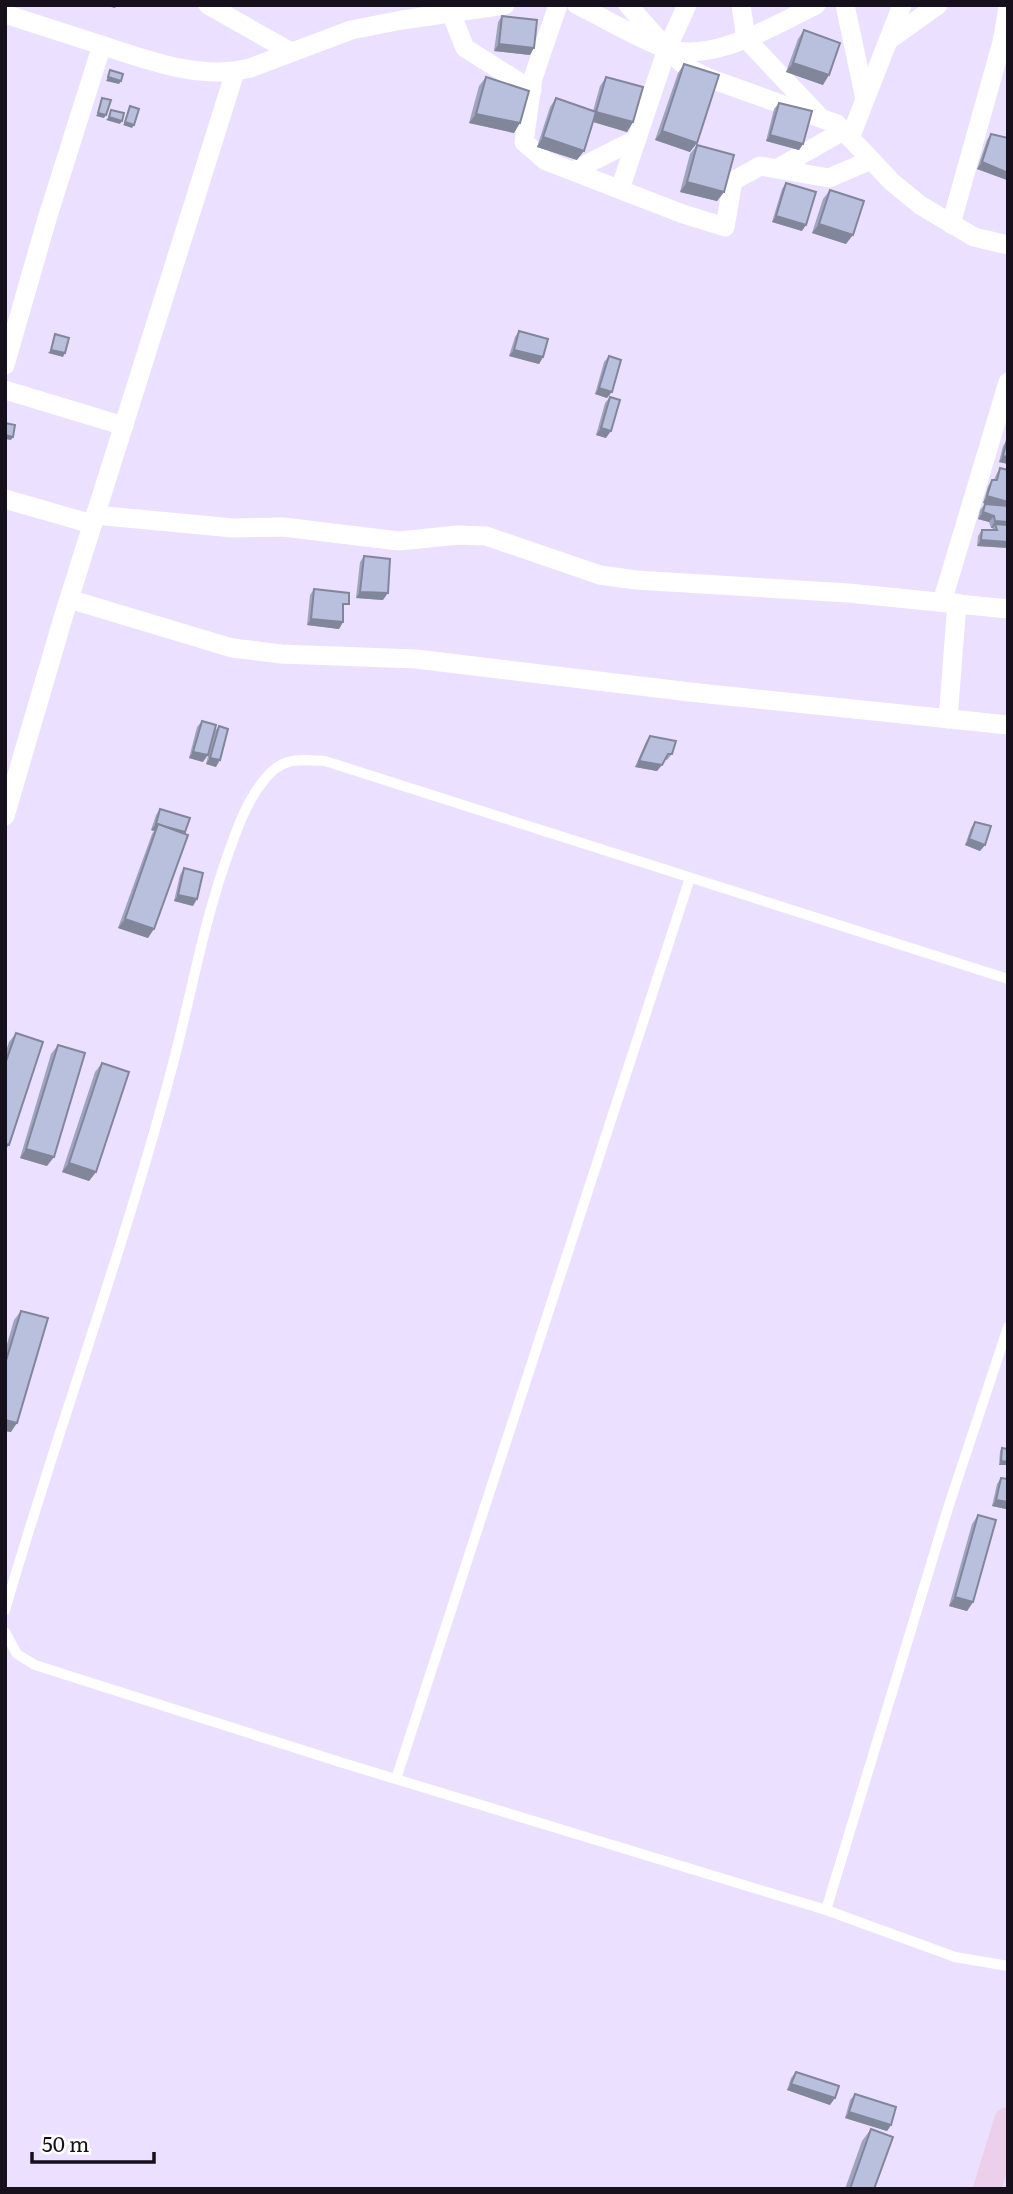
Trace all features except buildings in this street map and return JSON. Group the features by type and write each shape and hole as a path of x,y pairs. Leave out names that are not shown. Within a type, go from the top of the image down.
{"street":[{"path":"208,5 291,52"},
{"path":"5,14 177,67 216,73 235,72 351,30 505,5"},
{"path":"558,5 533,78 524,142 547,161 724,227 733,181 760,166 829,178 871,160"},
{"path":"577,5 667,49 688,51 716,49 816,5"},
{"path":"628,5 686,67 711,79 837,124 892,182 920,205 974,237 1008,245"},
{"path":"620,189 667,49 687,5"},
{"path":"741,5 746,38 820,117"},
{"path":"845,5 865,99"},
{"path":"778,168 847,134 865,99 902,5"},
{"path":"888,41 938,5"},
{"path":"951,224 1002,64 1008,8"},
{"path":"451,13 465,47 532,90"},
{"path":"5,365 47,219 102,45"},
{"path":"5,816 69,599 235,72"},
{"path":"573,171 637,139"},
{"path":"948,719 949,602 1008,382"},
{"path":"5,390 124,426"},
{"path":"5,499 94,520 233,528 284,527 399,541 458,535 486,536 600,575 636,580 848,593 1008,609"},
{"path":"69,599 232,648 281,654 416,659 704,694 1008,725"},
{"path":"987,2189 1008,2121"}],"lane":[{"path":"5,1610 170,1076 212,903 235,834 261,784 282,762 298,759 325,761 1008,979"},
{"path":"396,1779 690,878"},
{"path":"826,1910 944,1522 1008,1327"},
{"path":"5,1632 17,1654 35,1665 826,1910 954,1957 1008,1966"}]}
